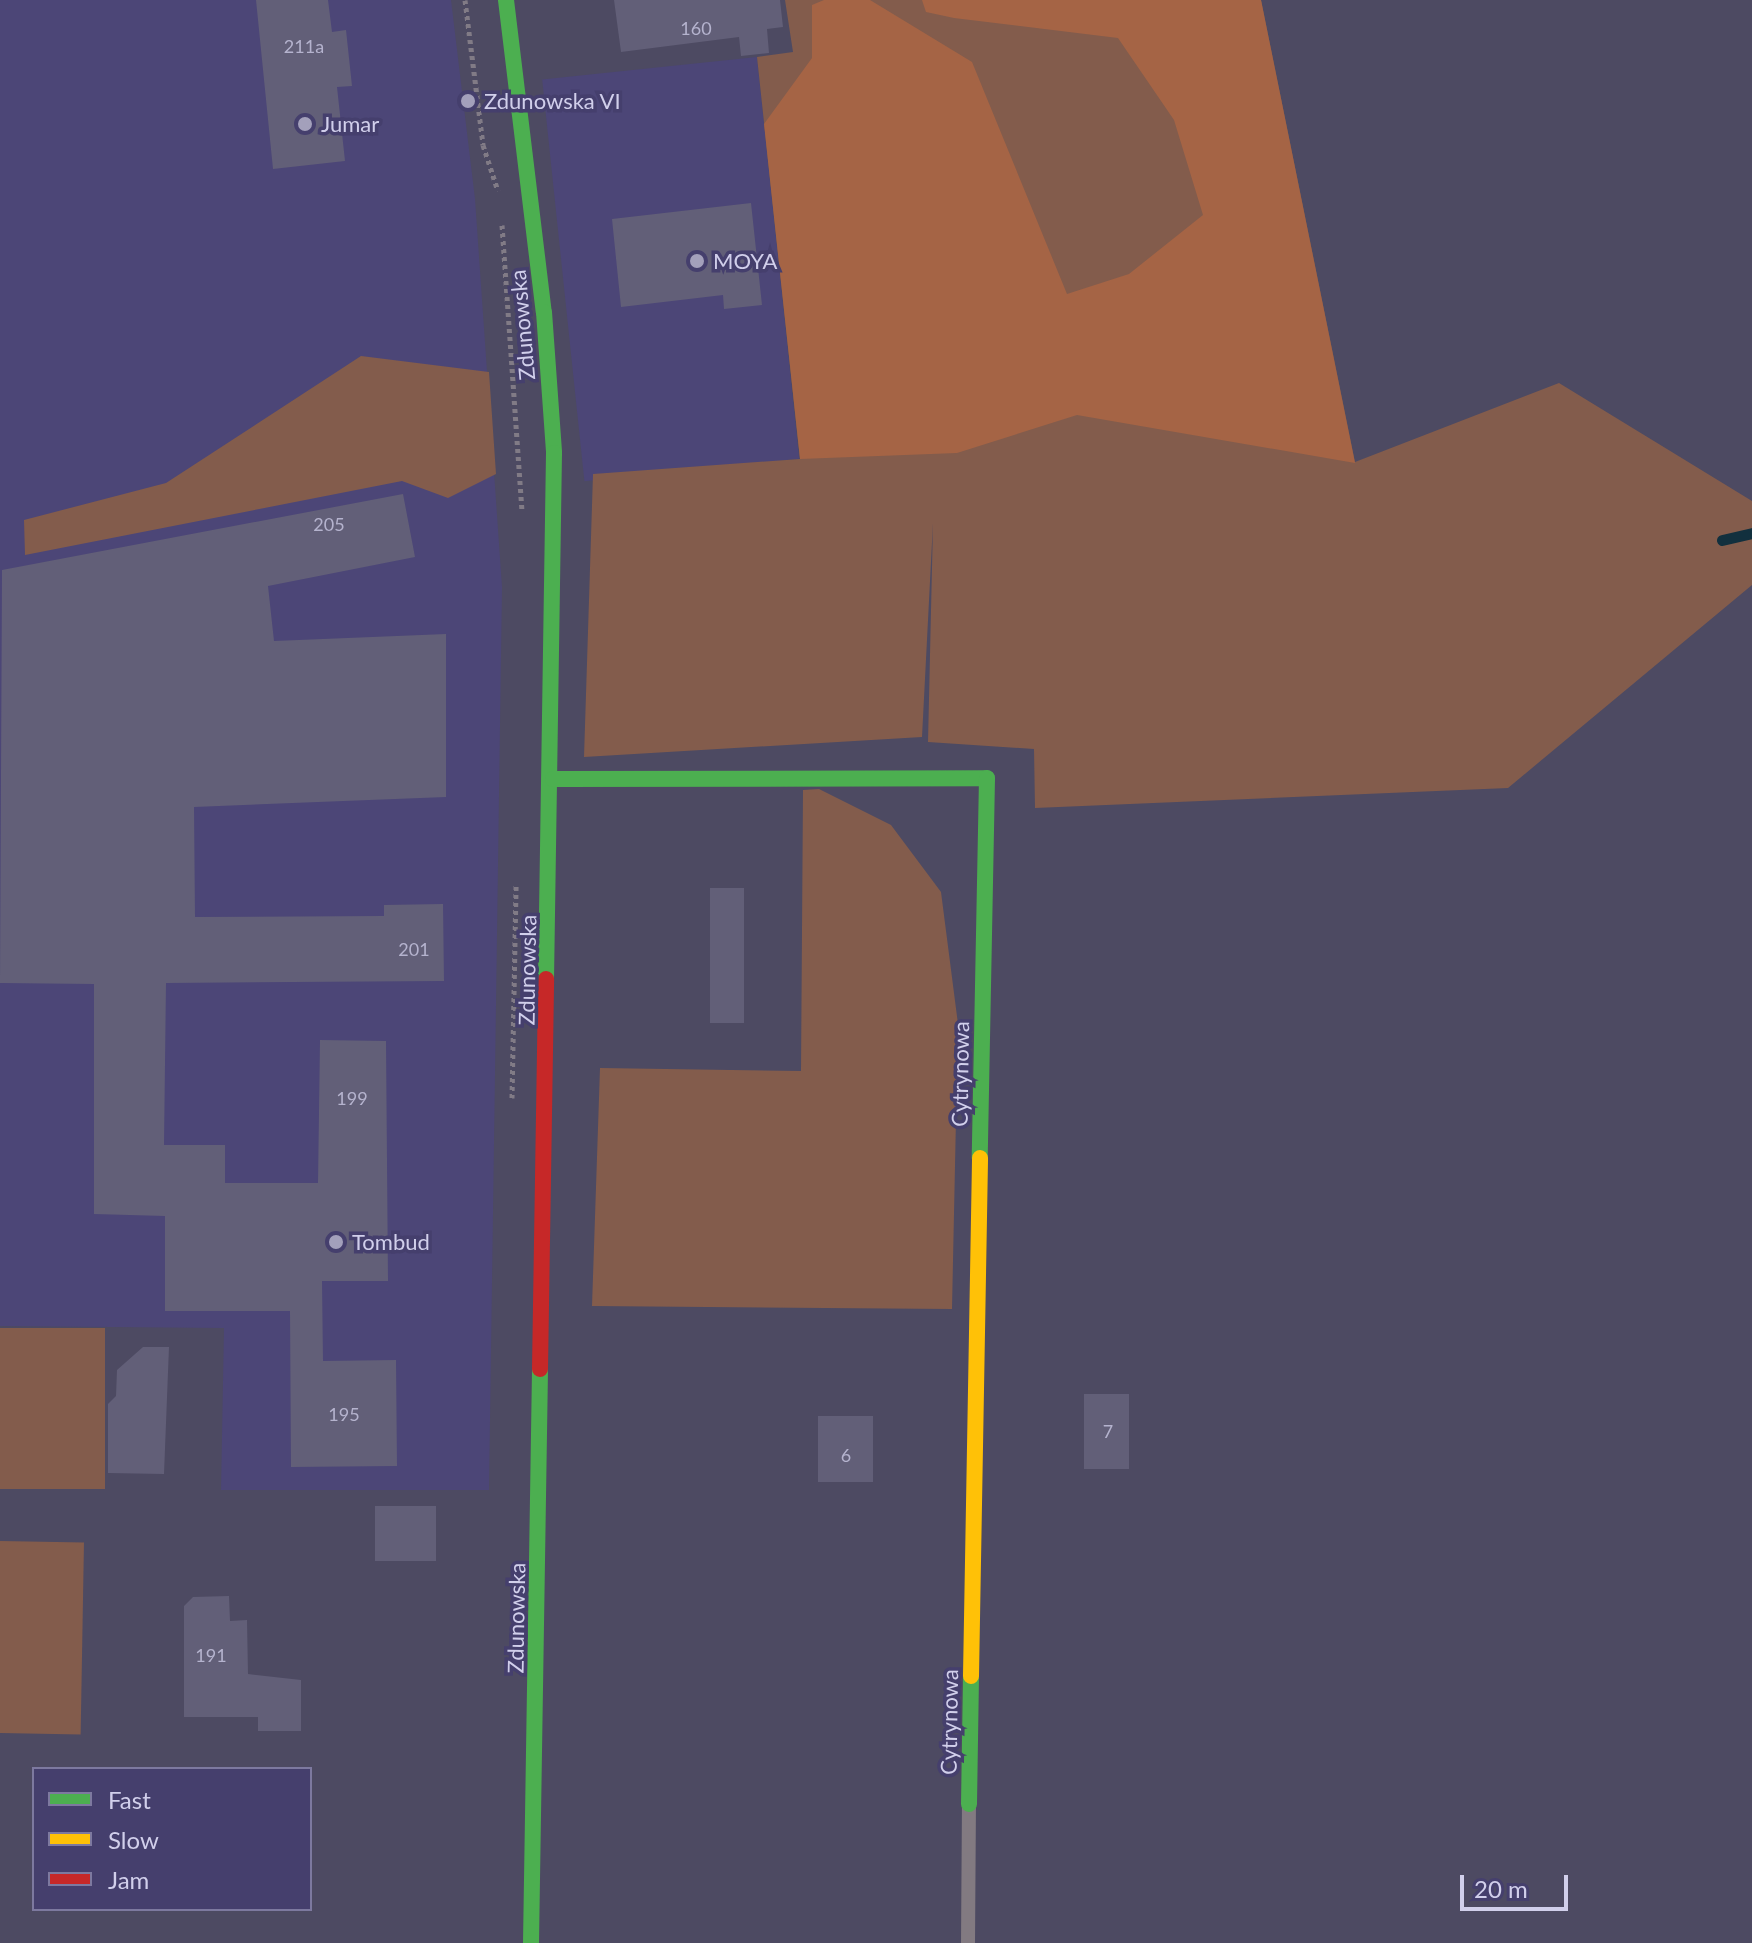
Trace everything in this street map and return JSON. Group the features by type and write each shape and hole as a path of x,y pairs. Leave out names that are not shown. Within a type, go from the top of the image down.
{"main road":[{"name":"Zdunowska","path":"506,0 544,312 554,453 553,779 531,1943"},
{"name":"Cytrynowa","path":"553,779 987,778 969,1804"}],"lane":[{"path":"968,1943 969,1804"}],"path":[{"path":"465,0 483,145 499,195"},
{"path":"501,210 522,521"},
{"path":"512,1112 516,872"}],"shaded area":[{"path":"0,0 451,0 475,199 502,587 489,1490 221,1490 224,1328 0,1326"},
{"path":"785,0 1261,0 1355,462 1559,383 1752,501 1752,585 1508,788 1035,808 1034,749 928,742 933,523 922,737 584,757 593,474 800,459 757,57 793,52"},
{"path":"824,0 870,0 972,62 1067,294 1129,274 1203,215 1174,120 1118,38 954,18 926,12 922,0 1261,0 1355,463 1077,415 957,453 800,459 764,124 812,58 812,5"},
{"path":"757,57 799,459 584,481 542,80"},
{"path":"361,356 489,372 496,474 448,498 402,481 25,555 24,520 166,483"},
{"path":"819,789 891,825 941,892 958,1024 952,1309 592,1306 600,1068 801,1071 803,790"},
{"path":"0,1328 105,1328 105,1489 0,1489"},
{"path":"0,1541 84,1542 81,1734 0,1733"}],"building":[{"path":"256,0 328,0 332,32 346,30 352,86 337,87 345,161 273,169"},
{"path":"614,0 780,0 783,27 767,29 769,53 741,56 739,37 621,52"},
{"path":"751,203 762,305 724,309 723,295 621,307 612,219"},
{"path":"403,494 415,557 268,586 274,641 446,634 446,797 194,807 195,917 384,916 384,905 443,904 444,981 166,983 164,1145 225,1145 225,1183 318,1183 320,1040 386,1041 388,1281 322,1281 323,1361 396,1360 397,1466 291,1467 290,1311 165,1311 165,1216 94,1214 94,984 0,983 2,570"},
{"path":"710,888 744,888 744,1023 710,1023"},
{"path":"143,1347 169,1347 164,1474 108,1473 108,1404 116,1396 117,1370"},
{"path":"1084,1394 1129,1394 1129,1469 1084,1469"},
{"path":"818,1416 873,1416 873,1482 818,1482"},
{"path":"375,1506 436,1506 436,1561 375,1561"},
{"path":"229,1596 230,1621 247,1620 248,1674 301,1680 301,1731 258,1731 258,1717 184,1717 184,1606 193,1597"}],"waterway":[{"path":"1722,540 1752,533"}],"traffic: fast":[{"path":"506,0 544,312 554,453 546,979"},
{"path":"553,779 987,778 980,1158"},
{"path":"531,1943 540,1369"},
{"path":"969,1804 971,1676"}],"traffic: slow":[{"path":"971,1676 980,1158"}],"traffic: jam":[{"path":"540,1369 546,979"}],"place":[{"name":"Zdunowska VI","path":"468,101"},
{"name":"Jumar","path":"305,124"},
{"name":"MOYA","path":"697,261"},
{"name":"Tombud","path":"336,1242"}]}
